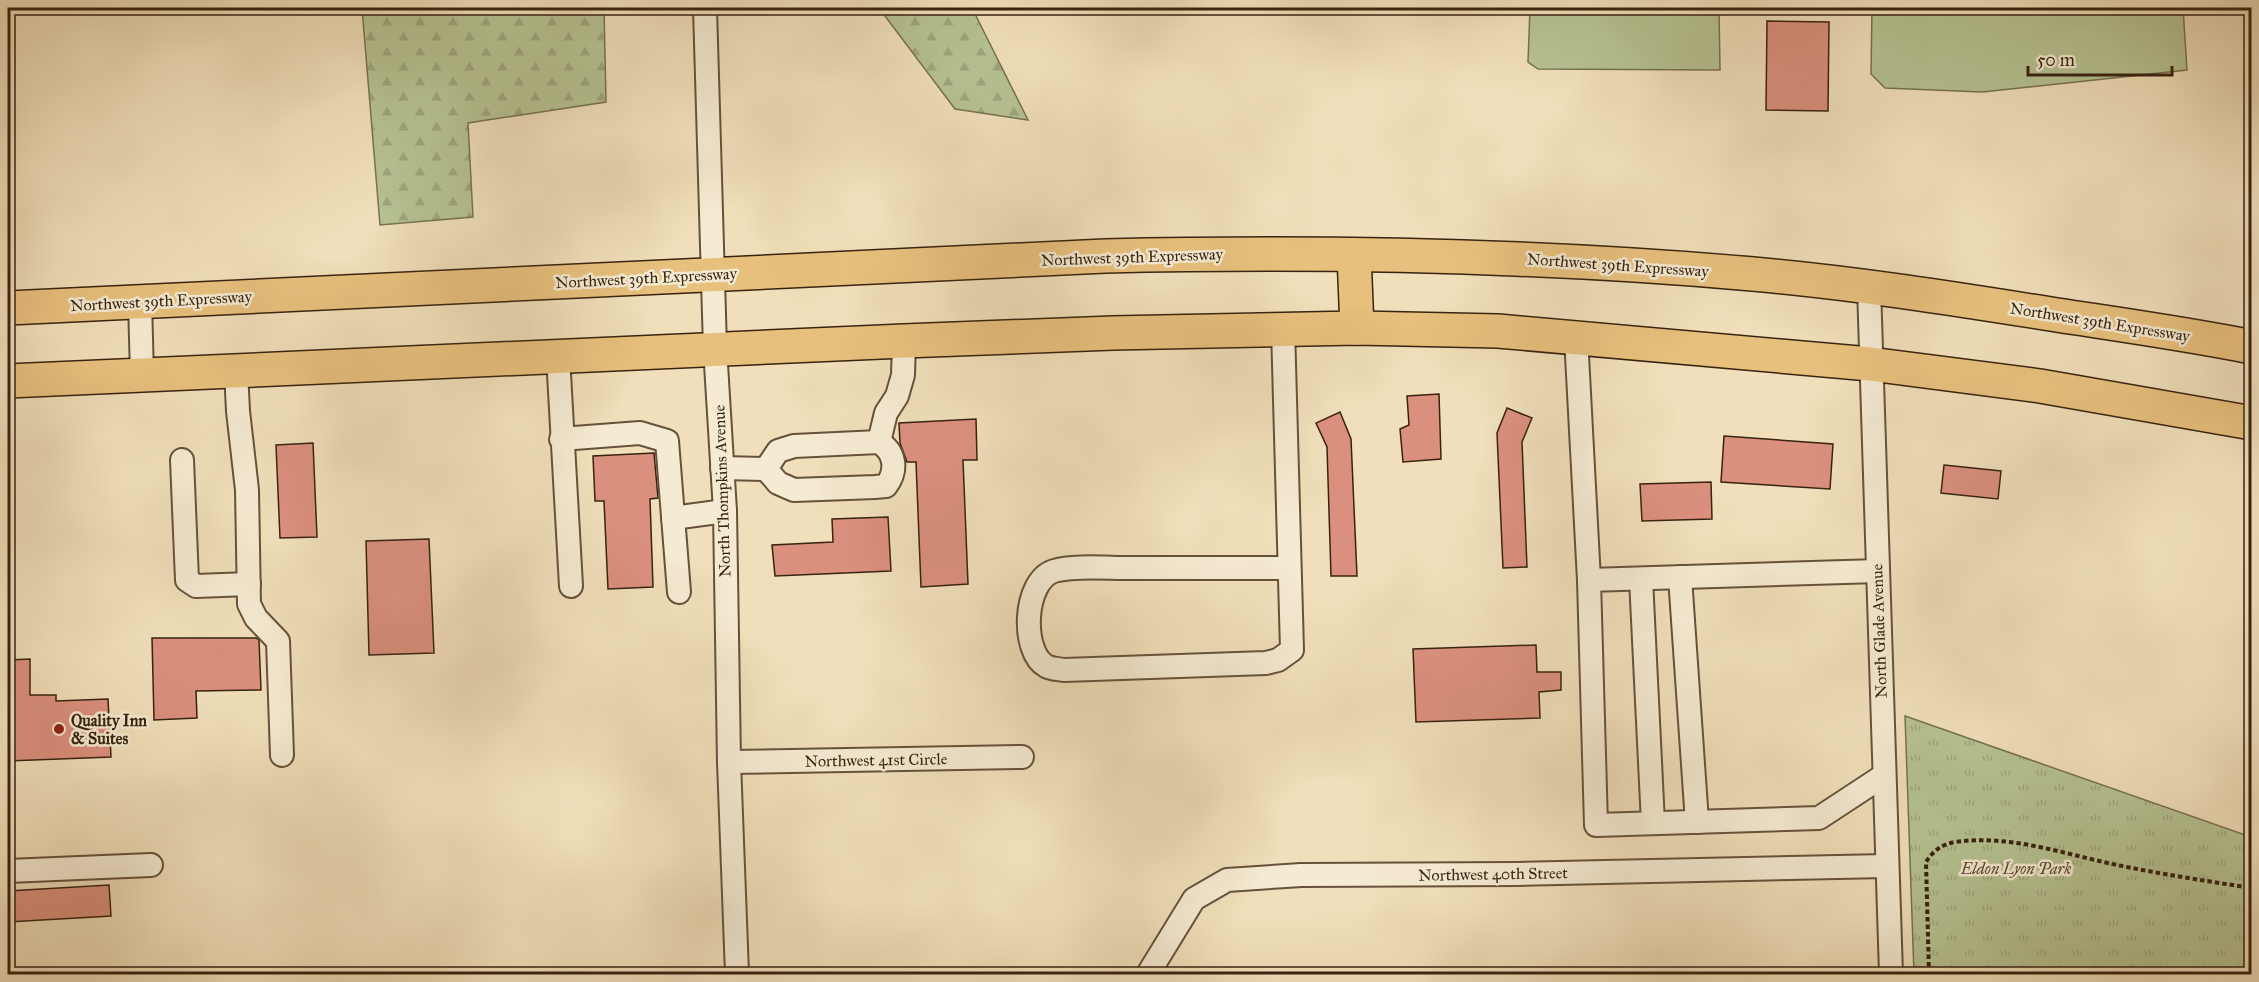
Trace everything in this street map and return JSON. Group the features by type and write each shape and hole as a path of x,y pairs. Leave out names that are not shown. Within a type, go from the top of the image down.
{"highway":[{"name":"Northwest 39th Expressway","path":"8,309 1105,256 1230,253 1354,255 1626,264 1755,274 1869,287 2252,347"},
{"path":"1354,255 1358,328"},
{"path":"8,381 716,348 1283,328 1358,328 1498,331 1870,364 2040,386 2252,423"}],"street":[{"name":"North Thompkins Avenue","path":"705,8 716,348 725,512 729,762 737,975"},
{"name":"North Glade Avenue","path":"1869,287 1891,975"},
{"path":"140,302 142,375"},
{"path":"1283,328 1292,650 1278,660 1266,663 1064,670 1047,667 1039,659 1029,630 1031,597 1036,585 1053,571 1091,568 1288,568"},
{"path":"1576,337 1589,580 1596,825 1819,818 1883,777"},
{"path":"879,442 886,413 897,396 903,375 904,341"},
{"path":"558,356 571,586"},
{"path":"236,371 247,490 250,611 278,641 282,755"},
{"path":"561,439 640,433 667,441 679,592"},
{"path":"722,468 766,469 778,483 794,490 886,486 892,477 893,456 889,448 879,442 794,446 778,451 766,469"},
{"path":"182,460 187,580 196,586 249,584"},
{"path":"673,518 725,512"},
{"path":"1589,580 1878,571"},
{"path":"1680,577 1697,822"},
{"path":"1641,579 1653,823"},
{"name":"Northwest 41st Circle","path":"729,762 1022,757"},
{"path":"8,871 151,865"},
{"name":"Northwest 40th Street","path":"1148,975 1194,899 1227,880 1301,875 1517,874 1886,866"}],"path":[{"path":"1929,975 1926,862 1936,849 1954,842 1989,840 2045,848 2179,877 2252,888"}],"green space":[{"path":"362,8 604,8 606,102 468,123 473,217 380,225"},
{"path":"879,8 972,8 1028,120 955,109"},
{"path":"1530,8 1719,8 1720,70 1538,69 1528,62"},
{"path":"1872,8 2183,8 2187,70 1982,92 1885,88 1871,74"},
{"name":"Eldon Lyon Park","path":"1905,716 2251,837 2251,974 1914,974"}],"building":[{"path":"1767,21 1829,22 1828,111 1766,110"},
{"path":"1439,394 1441,459 1403,462 1400,429 1409,425 1407,396"},
{"path":"1507,408 1532,418 1522,442 1527,567 1503,568 1497,433"},
{"path":"1340,412 1351,439 1357,576 1331,576 1327,447 1316,423"},
{"path":"976,419 977,460 963,460 968,584 921,587 916,462 907,462 900,443 899,423"},
{"path":"1724,436 1833,444 1830,489 1721,482"},
{"path":"313,443 317,537 280,538 276,445"},
{"path":"654,453 658,498 650,499 653,587 608,589 604,501 595,501 593,456"},
{"path":"1944,465 2001,471 1998,499 1941,493"},
{"path":"1711,482 1712,519 1642,521 1640,484"},
{"path":"888,517 891,571 775,576 772,545 833,542 832,519"},
{"path":"429,539 434,653 369,655 366,541"},
{"path":"152,638 256,638 259,640 261,690 196,691 197,718 154,720"},
{"path":"1536,645 1537,672 1561,672 1561,690 1539,692 1540,718 1416,722 1413,649"},
{"name":"Quality Inn & Suites","path":"30,659 30,695 56,695 56,701 108,699 111,757 8,761 8,660"},
{"path":"109,885 111,916 8,922 8,891"}],"place":[{"name":"Quality Inn & Suites","path":"59,729"}]}
